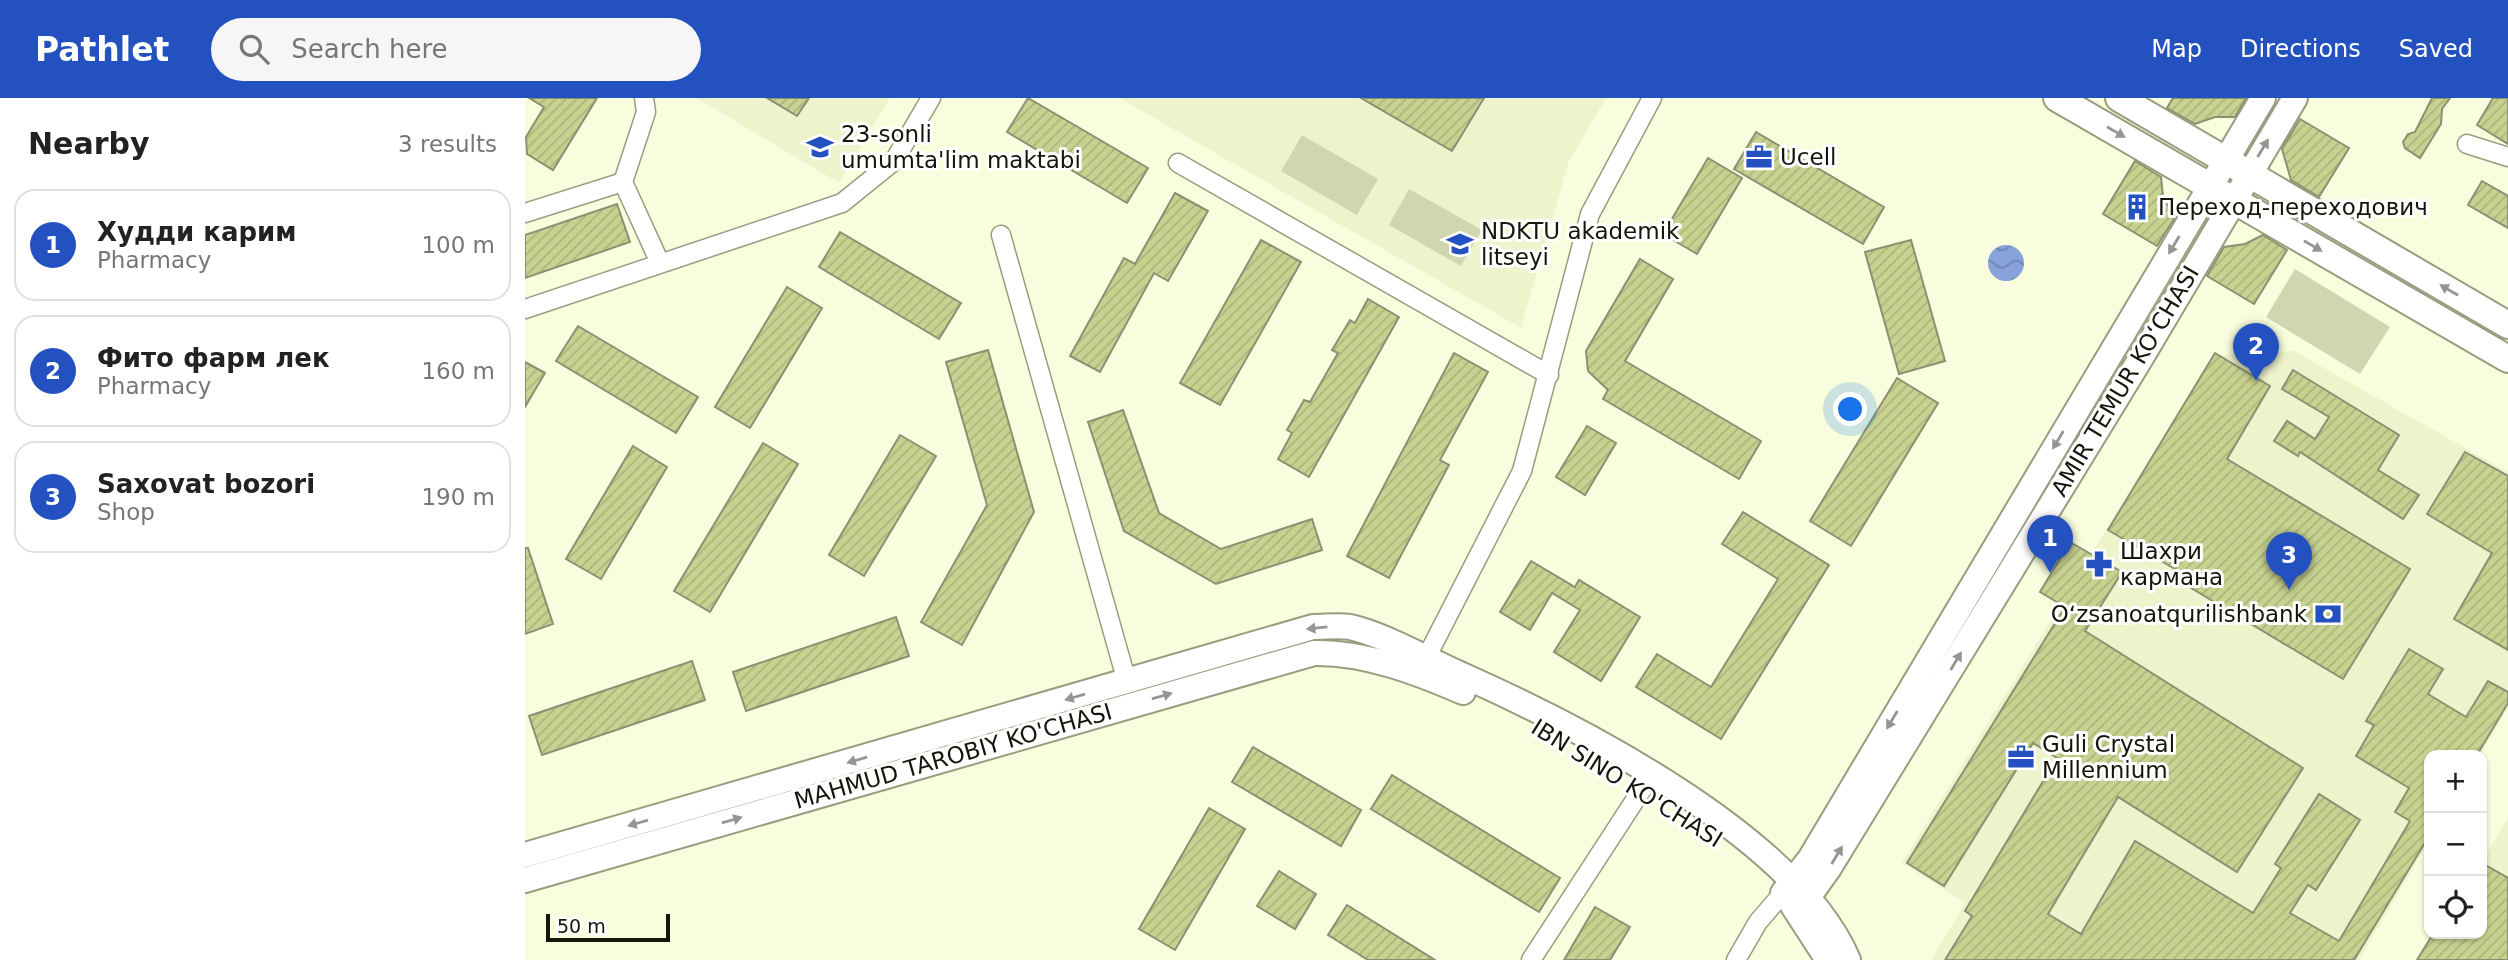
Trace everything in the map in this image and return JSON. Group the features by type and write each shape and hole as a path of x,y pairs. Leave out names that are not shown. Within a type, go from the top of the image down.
{"main road":[{"path":"2057,98 2508,359"},
{"path":"2119,98 2508,324"},
{"name":"AMIR TEMUR KO‘CHASI","path":"1795,896 1810,859 2263,98"},
{"name":"AMIR TEMUR KO‘CHASI","path":"1795,896 1829,868 2141,358 2233,198 2295,98"},
{"name":"MAHMUD TAROBIY KO'CHASI","path":"525,856 1313,627 1350,627 1421,667 1527,704 1648,781 1708,810 1839,940 1848,960"},
{"name":"MAHMUD TAROBIY KO'CHASI","path":"525,880 1314,653 1337,652 1383,663 1421,667"},
{"path":"1795,896 1828,960"}],"street":[{"path":"644,98 646,112 624,182 660,263"},
{"path":"525,309 842,203 894,161 931,98"},
{"path":"1421,667 1522,471 1590,214 1653,98"},
{"path":"2467,144 2508,157"},
{"path":"1178,163 1549,375"},
{"path":"525,213 624,182"},
{"name":"MAHMUD TAROBIY KO'CHASI","path":"1001,235 1127,682"},
{"path":"1531,960 1648,781"},
{"path":"1736,960 1758,922 1795,896"}],"shaded area":[{"name":"23-sonli umumta'lim maktabi","path":"697,98 890,98 839,183"},
{"name":"NDKTU akademik litseyi","path":"1119,98 1606,98 1569,161 1521,328"},
{"path":"1302,135 1378,179 1357,215 1281,171"},
{"path":"1409,189 1482,230 1461,266 1389,225"},
{"path":"2295,269 2390,327 2360,374 2266,317"},
{"path":"2294,351 2508,472 2508,708 2483,750 2424,750 2424,850 2359,960 1931,960 1965,903 1902,863 2213,356"},
{"path":"2508,817 2508,960 2424,960 2436,939 2487,939 2487,853"}],"water":[{"path":"2006,245 2019,250 2024,263 2019,276 2006,281 1993,276 1988,263 1993,250"}],"building":[{"path":"529,98 597,98 553,170 527,154 526,137 544,107"},
{"path":"767,98 809,98 797,116"},
{"path":"1028,98 1148,168 1127,203 1007,132"},
{"path":"1361,98 1484,98 1452,151"},
{"path":"2173,98 2246,98 2235,117 2215,117 2195,124 2167,108"},
{"path":"2432,98 2450,98 2442,109 2441,124 2420,158 2405,148 2403,142 2408,134 2415,132"},
{"path":"2493,98 2508,98 2508,144 2477,125"},
{"path":"2300,119 2349,148 2319,197 2291,180 2282,149"},
{"path":"1756,132 1884,207 1863,244 1734,169"},
{"path":"1708,158 1742,178 1697,254 1663,234"},
{"path":"2135,161 2161,177 2163,196 2174,219 2157,246 2103,214"},
{"path":"2482,181 2508,196 2508,228 2468,205"},
{"path":"1175,193 1208,211 1168,281 1154,273 1100,372 1070,356 1124,258 1135,264"},
{"path":"617,204 630,242 525,278 525,235"},
{"path":"840,232 961,303 939,339 819,267"},
{"path":"2263,235 2287,250 2254,304 2207,276 2224,247 2245,244"},
{"path":"1261,240 1301,262 1220,405 1180,383"},
{"path":"1911,240 1945,361 1899,374 1865,252"},
{"path":"1640,259 1673,279 1625,361 1761,441 1739,479 1603,399 1608,390 1588,371 1586,351"},
{"path":"787,287 822,308 750,428 715,407"},
{"path":"1368,299 1399,317 1309,477 1278,459 1292,433 1287,430 1304,400 1310,402 1338,353 1332,350 1350,320 1355,323"},
{"path":"578,326 698,397 676,433 556,361"},
{"path":"988,350 1034,512 962,645 921,622 987,505 946,362"},
{"path":"1454,353 1488,372 1440,460 1449,465 1389,578 1347,556"},
{"path":"2215,353 2270,386 2227,459 2410,569 2343,679 2176,579 2180,572 2108,530"},
{"path":"525,362 545,373 525,407"},
{"path":"2293,370 2399,435 2378,470 2419,495 2403,519 2300,452 2298,456 2274,441 2287,421 2315,439 2329,417 2282,389"},
{"path":"1897,378 1938,403 1851,546 1810,521"},
{"path":"1123,410 1159,513 1221,549 1312,519 1322,550 1216,584 1124,531 1088,422"},
{"path":"1587,426 1616,443 1585,495 1556,477"},
{"path":"900,435 936,456 864,576 829,555"},
{"path":"763,443 798,464 710,612 674,591"},
{"path":"633,446 667,467 601,579 566,559"},
{"path":"2465,452 2508,476 2508,650 2454,619 2492,553 2427,514"},
{"path":"1743,512 1829,565 1721,739 1636,687 1657,654 1711,687 1778,579 1722,544"},
{"path":"2070,542 2122,572 2085,631 2303,768 2237,872 2118,797 2048,914 2081,934 2135,841 2253,913 2281,868 2275,864 2319,794 2360,820 2316,890 2308,885 2290,913 2339,941 2410,821 2395,812 2409,788 2356,756 2374,725 2366,721 2409,649 2443,669 2428,694 2466,717 2488,681 2508,692 2508,703 2480,750 2424,750 2424,844 2354,960 1945,960 1972,916 1965,911 2057,758 2033,743 1944,886 1907,863 2065,607 2040,592"},
{"path":"525,548 528,548 553,624 525,634"},
{"path":"1531,561 1575,587 1579,580 1640,617 1601,681 1554,652 1580,610 1552,593 1530,630 1500,612"},
{"path":"896,617 909,656 746,711 733,672"},
{"path":"692,661 705,700 542,755 529,716"},
{"path":"1253,747 1361,810 1341,846 1232,782"},
{"path":"1392,775 1560,878 1539,912 1371,809"},
{"path":"1209,808 1245,829 1175,950 1139,929"},
{"path":"2487,866 2508,878 2508,960 2417,960 2430,939 2487,939"},
{"path":"1279,871 1316,894 1295,929 1257,906"},
{"path":"1347,905 1435,960 1368,960 1328,935"},
{"path":"1595,907 1630,927 1610,960 1564,960"}],"place":[{"name":"23-sonli umumta'lim maktabi","path":"820,147"},
{"name":"Ucell","path":"1759,157"},
{"name":"Переход-переходович","path":"2137,207"},
{"name":"NDKTU akademik litseyi","path":"1460,244"},
{"name":"Фито фарм лек","path":"2256,381"},
{"name":"Шахри кармана","path":"2099,564"},
{"name":"Худди карим","path":"2050,573"},
{"name":"Saxovat bozori","path":"2289,590"},
{"name":"Oʻzsanoatqurilishbank","path":"2328,614"},
{"name":"Guli Crystal Millennium","path":"2021,757"}]}
